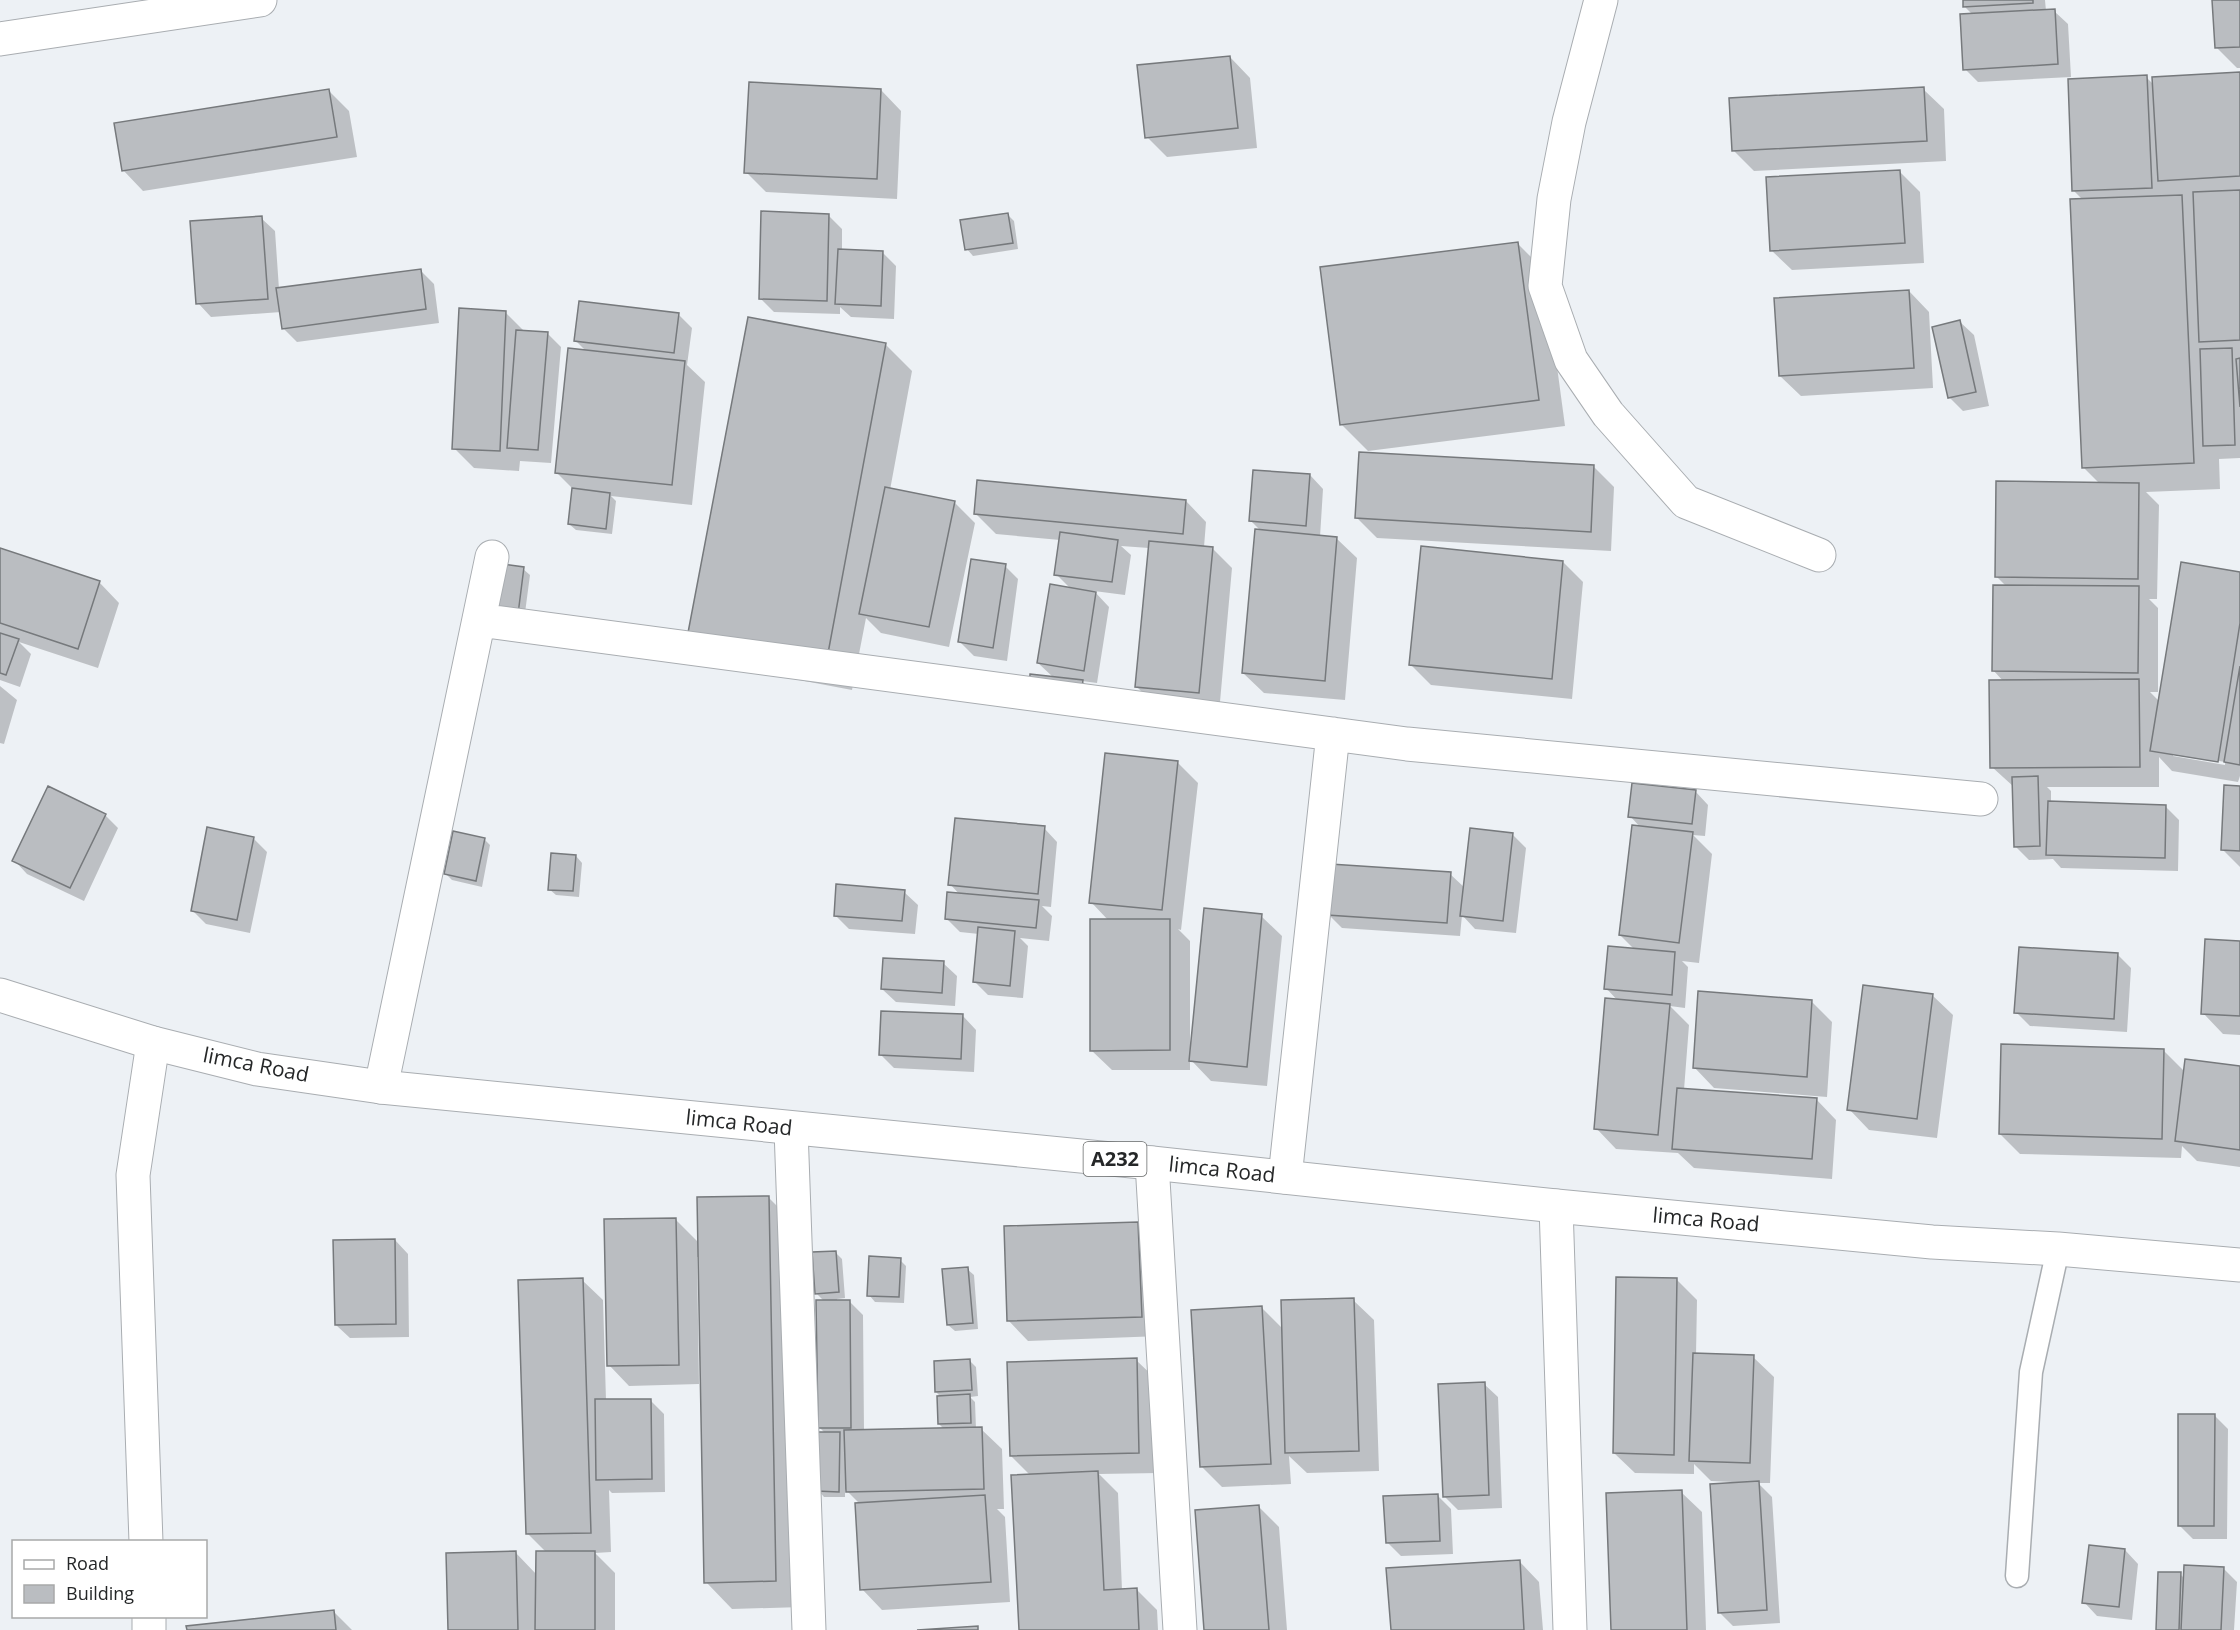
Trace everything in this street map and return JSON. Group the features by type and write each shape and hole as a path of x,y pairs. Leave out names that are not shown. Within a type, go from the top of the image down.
{"main road":[{"path":"0,39 260,0"},
{"path":"1601,0 1567,133 1554,199 1545,286 1571,360 1608,414 1686,502 1819,555"},
{"path":"381,1087 492,557"},
{"path":"479,620 1407,744 1981,800"},
{"path":"1285,1177 1333,734"},
{"name":"limca Road","path":"0,995 153,1043 257,1069 381,1087 1932,1242 2058,1249 2240,1265"},
{"path":"146,1540 133,1174 153,1043"},
{"path":"791,1129 809,1630"},
{"path":"1152,1163 1180,1630"},
{"path":"1557,1206 1570,1630"}],"lane":[{"path":"2017,1576 2029,1391 2058,1249"}],"building":[{"path":"1963,0 2033,0 2033,3 1963,7"},
{"path":"2212,0 2240,0 2240,47 2215,48"},
{"path":"2055,9 2058,64 1963,70 1960,14"},
{"path":"1230,56 1238,128 1145,138 1137,65"},
{"path":"2240,72 2240,176 2158,181 2152,77"},
{"path":"2147,75 2152,188 2072,191 2068,79"},
{"path":"749,82 881,89 877,179 744,173"},
{"path":"1924,87 1927,141 1732,151 1729,98"},
{"path":"329,89 337,137 122,171 114,123"},
{"path":"1900,170 1905,243 1770,251 1766,177"},
{"path":"2240,190 2240,340 2199,342 2193,192"},
{"path":"2182,195 2194,463 2082,468 2070,199"},
{"path":"761,211 829,214 827,301 759,299"},
{"path":"1008,213 1013,243 965,250 960,220"},
{"path":"262,216 268,299 196,304 190,221"},
{"path":"1518,242 1539,400 1340,425 1320,267"},
{"path":"838,249 883,251 881,306 835,304"},
{"path":"421,269 426,309 282,329 276,288"},
{"path":"1909,290 1914,368 1779,376 1774,298"},
{"path":"579,301 679,313 674,353 574,341"},
{"path":"459,308 506,311 500,451 452,449"},
{"path":"748,317 886,343 826,664 687,638"},
{"path":"1960,320 1976,392 1948,398 1932,327"},
{"path":"516,330 548,332 538,450 507,448"},
{"path":"568,348 685,361 672,485 555,473"},
{"path":"2232,348 2235,445 2203,446 2200,349"},
{"path":"2240,358 2240,407 2236,359"},
{"path":"1359,452 1594,465 1591,532 1355,518"},
{"path":"1253,470 1310,474 1306,526 1249,521"},
{"path":"977,480 1186,500 1183,534 974,514"},
{"path":"1996,481 2139,483 2138,579 1995,577"},
{"path":"885,487 955,501 929,627 859,614"},
{"path":"572,488 610,493 606,529 568,524"},
{"path":"1255,529 1337,537 1325,681 1242,673"},
{"path":"1060,532 1118,540 1112,582 1054,575"},
{"path":"1149,541 1213,547 1199,693 1135,687"},
{"path":"1421,546 1563,561 1552,679 1409,665"},
{"path":"0,548 100,581 78,649 0,623"},
{"path":"971,559 1006,564 993,648 958,642"},
{"path":"2181,562 2240,572 2240,623 2218,762 2150,751"},
{"path":"495,563 524,567 517,622 488,618"},
{"path":"1050,584 1096,592 1084,671 1037,663"},
{"path":"1993,585 2139,586 2138,673 1992,671"},
{"path":"0,633 19,639 6,675 0,673"},
{"path":"2240,666 2240,765 2224,762"},
{"path":"1030,674 1083,680 1081,695 1029,689"},
{"path":"2139,679 2140,767 1990,768 1989,680"},
{"path":"1105,753 1178,761 1162,910 1089,903"},
{"path":"2038,776 2040,846 2014,847 2012,777"},
{"path":"1632,783 1696,790 1692,824 1628,817"},
{"path":"2224,785 2240,786 2240,851 2221,850"},
{"path":"48,786 106,814 70,888 12,861"},
{"path":"2048,801 2166,805 2165,858 2046,855"},
{"path":"955,818 1045,826 1038,894 948,885"},
{"path":"1632,825 1693,832 1679,943 1619,935"},
{"path":"207,827 254,837 237,920 191,911"},
{"path":"1470,828 1513,833 1503,921 1460,916"},
{"path":"453,831 485,838 476,881 444,874"},
{"path":"551,853 576,855 573,891 548,890"},
{"path":"1330,864 1451,872 1447,923 1327,915"},
{"path":"836,884 905,890 902,921 834,916"},
{"path":"947,892 1039,900 1036,928 945,919"},
{"path":"1204,908 1262,914 1247,1067 1189,1061"},
{"path":"1090,919 1170,919 1170,1050 1090,1051"},
{"path":"978,927 1015,931 1010,986 973,982"},
{"path":"2205,939 2240,941 2240,1016 2201,1014"},
{"path":"1608,946 1675,952 1672,995 1604,989"},
{"path":"2019,947 2118,953 2114,1019 2014,1013"},
{"path":"883,958 944,961 942,993 881,989"},
{"path":"1863,985 1933,994 1917,1119 1847,1110"},
{"path":"1698,991 1812,1000 1807,1077 1693,1068"},
{"path":"1605,998 1670,1004 1658,1135 1594,1129"},
{"path":"881,1011 963,1014 961,1059 879,1055"},
{"path":"2001,1044 2164,1049 2162,1139 1999,1134"},
{"path":"2185,1059 2240,1066 2240,1150 2175,1141"},
{"path":"1677,1088 1817,1098 1812,1159 1672,1149"},
{"path":"769,1196 776,1581 704,1583 697,1197"},
{"path":"676,1218 679,1365 607,1366 604,1219"},
{"path":"1138,1222 1142,1317 1007,1321 1004,1226"},
{"path":"395,1239 396,1324 335,1325 333,1240"},
{"path":"836,1251 839,1292 815,1294 812,1252"},
{"path":"869,1256 901,1258 899,1297 867,1296"},
{"path":"968,1267 973,1323 947,1325 942,1269"},
{"path":"1616,1277 1677,1278 1674,1455 1613,1453"},
{"path":"583,1278 591,1533 526,1534 518,1280"},
{"path":"1354,1298 1359,1451 1285,1453 1281,1300"},
{"path":"816,1300 850,1300 851,1428 818,1428"},
{"path":"1262,1306 1271,1464 1200,1467 1191,1310"},
{"path":"1693,1353 1754,1355 1750,1463 1689,1461"},
{"path":"1137,1358 1139,1453 1010,1456 1007,1362"},
{"path":"970,1359 972,1390 935,1392 934,1361"},
{"path":"1485,1382 1489,1495 1443,1497 1438,1384"},
{"path":"970,1394 971,1423 938,1424 937,1396"},
{"path":"595,1399 651,1399 652,1479 596,1480"},
{"path":"2178,1414 2215,1414 2214,1526 2178,1526"},
{"path":"982,1427 984,1489 846,1492 844,1430"},
{"path":"817,1432 840,1432 839,1492 816,1491"},
{"path":"1098,1471 1104,1590 1137,1588 1139,1630 1019,1630 1011,1475"},
{"path":"1759,1481 1767,1610 1718,1613 1710,1484"},
{"path":"1682,1490 1687,1630 1611,1630 1606,1493"},
{"path":"1438,1494 1440,1541 1386,1543 1383,1496"},
{"path":"985,1495 991,1582 860,1590 855,1503"},
{"path":"1259,1505 1269,1630 1204,1630 1195,1510"},
{"path":"2089,1545 2125,1549 2119,1607 2082,1603"},
{"path":"516,1551 518,1630 448,1630 446,1553"},
{"path":"536,1551 595,1551 595,1630 535,1630"},
{"path":"1520,1560 1524,1630 1391,1630 1386,1568"},
{"path":"2184,1565 2224,1567 2221,1630 2181,1630"},
{"path":"2158,1572 2181,1572 2179,1630 2156,1630"},
{"path":"334,1610 336,1630 187,1630 186,1626"},
{"path":"978,1626 978,1630 917,1630"}]}
